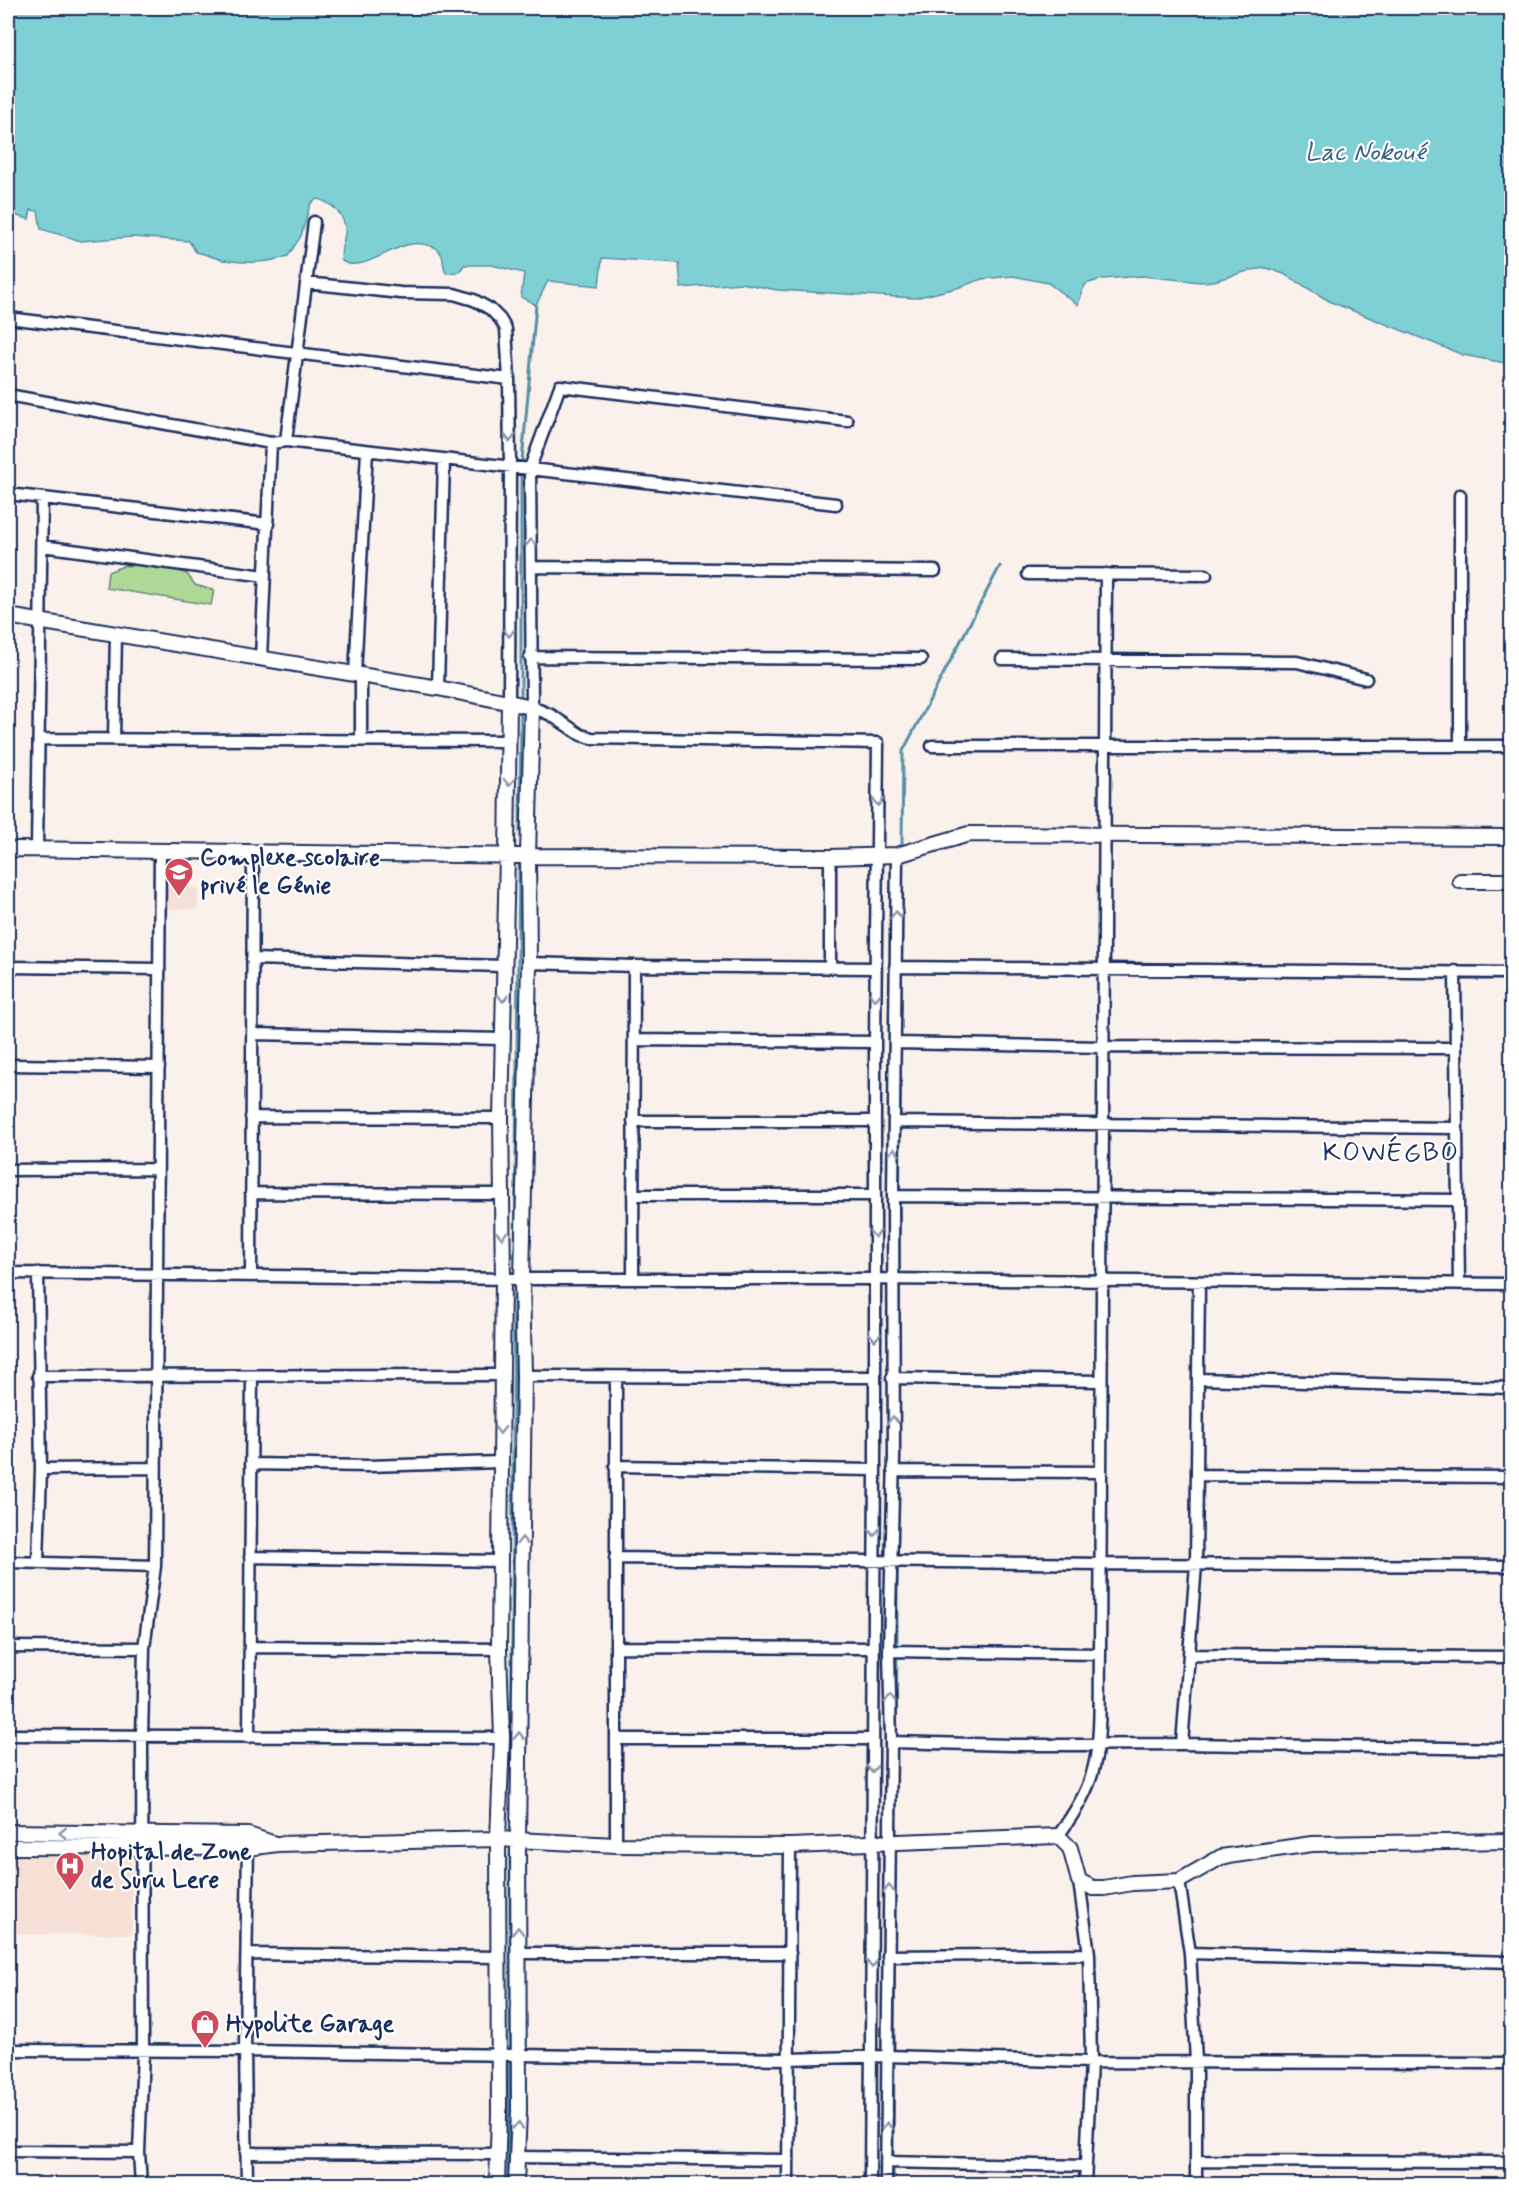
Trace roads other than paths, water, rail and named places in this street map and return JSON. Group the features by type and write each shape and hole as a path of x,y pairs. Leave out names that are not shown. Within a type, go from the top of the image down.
{"street":[{"path":"286,441 314,222"},
{"path":"306,283 401,293 454,294 474,300 490,309 506,329 510,467 509,741 500,1194 503,1279 499,1649 502,1738 498,1839 497,2184"},
{"path":"8,318 509,379"},
{"path":"516,2184 519,2111 518,1839 524,1376 522,1279 532,706 530,468 560,386 846,421"},
{"path":"8,395 271,443 286,441 836,504"},
{"path":"261,658 271,443"},
{"path":"361,740 358,674 367,451"},
{"path":"438,688 444,460"},
{"path":"8,494 268,524"},
{"path":"1460,495 1460,746"},
{"path":"37,849 42,499"},
{"path":"42,546 265,576"},
{"path":"531,567 935,571"},
{"path":"1028,574 1206,575"},
{"path":"1058,1836 1071,1818 1085,1790 1094,1768 1098,1745 1106,574"},
{"path":"8,616 358,674 532,706 551,715 581,735 598,739 878,743 870,2184"},
{"path":"114,739 116,634"},
{"path":"530,657 921,659"},
{"path":"1002,659 1297,662 1366,679"},
{"path":"39,739 509,741"},
{"path":"932,746 1512,746"},
{"path":"11,849 528,856 830,857 897,855 969,834 1512,837"},
{"path":"141,2184 142,1737 144,1648 155,1566 160,850"},
{"path":"251,1275 253,852"},
{"path":"886,2184 891,1742 889,1651 894,1456 892,1378 897,855"},
{"path":"830,857 830,968"},
{"path":"1460,881 1512,881"},
{"path":"252,959 503,966"},
{"path":"529,963 875,968"},
{"path":"633,1279 634,966"},
{"path":"895,967 1512,973"},
{"path":"8,968 159,969"},
{"path":"1455,971 1459,1283"},
{"path":"252,1034 503,1039"},
{"path":"634,1040 875,1042"},
{"path":"895,1043 1103,1047 1456,1048"},
{"path":"8,1065 159,1067"},
{"path":"251,1117 501,1118"},
{"path":"633,1121 875,1121"},
{"path":"895,1122 1457,1128"},
{"path":"8,1170 158,1169"},
{"path":"251,1193 500,1194"},
{"path":"633,1195 874,1195"},
{"path":"893,1196 1458,1200"},
{"path":"8,1273 503,1279 875,1279 1512,1284"},
{"path":"38,1273 40,1469 38,1562"},
{"path":"1182,1744 1196,1565 1199,1282"},
{"path":"38,1376 501,1375"},
{"path":"249,1737 252,1376"},
{"path":"524,1376 875,1377"},
{"path":"616,1377 616,1845"},
{"path":"892,1378 1101,1381"},
{"path":"1198,1379 1512,1388"},
{"path":"874,1456 894,1456"},
{"path":"251,1464 368,1466 500,1462"},
{"path":"615,1466 875,1470"},
{"path":"40,1469 155,1468"},
{"path":"893,1471 1101,1472"},
{"path":"1197,1475 1512,1477"},
{"path":"250,1557 500,1561"},
{"path":"615,1558 1196,1565 1512,1566"},
{"path":"8,1562 155,1566"},
{"path":"8,1647 144,1648"},
{"path":"250,1647 499,1649"},
{"path":"616,1647 873,1648"},
{"path":"889,1651 1100,1654"},
{"path":"1189,1655 1512,1657"},
{"path":"8,1735 502,1738"},
{"path":"616,1739 872,1739"},
{"path":"891,1742 1512,1749"},
{"path":"8,1832 142,1841"},
{"path":"8,1847 142,1841 277,1844 498,1839 616,1845 790,1846 1058,1836 1070,1848 1079,1881 1089,1954 1091,2062 1085,2184"},
{"path":"1079,1881 1086,1886 1104,1888 1132,1883 1179,1881 1221,1857 1302,1845 1512,1841"},
{"path":"247,2184 244,2051 248,1842"},
{"path":"789,2184 790,1846"},
{"path":"1179,1881 1190,1953 1196,2061 1196,2184"},
{"path":"519,1953 790,1953"},
{"path":"1190,1953 1512,1962"},
{"path":"247,1954 498,1957"},
{"path":"888,1956 1089,1954"},
{"path":"8,2050 789,2059 887,2056 1091,2062 1512,2063"},
{"path":"8,2151 140,2152"},
{"path":"246,2153 496,2154"},
{"path":"516,2157 788,2160"},
{"path":"1196,2161 1512,2162"},
{"path":"886,2162 1086,2166"}],"water":[{"name":"Lac Nokoué","path":"8,8 1511,8 1511,364 1463,355 1331,302 1284,274 1267,268 1201,282 1142,276 1102,279 1086,284 1078,305 1048,283 1013,276 982,279 957,288 915,298 777,290 741,283 681,288 679,263 602,258 599,286 548,281 536,305 521,297 524,273 491,265 464,265 459,272 446,273 441,253 427,245 416,243 405,245 361,263 351,264 342,261 344,221 333,207 317,199 310,205 301,236 288,256 264,262 223,260 196,252 189,241 132,237 81,241 41,229 38,211 31,210 29,219 9,214"}],"waterway":[{"path":"522,461 536,305"},
{"path":"521,471 521,701"},
{"path":"902,845 903,751 1000,566"},
{"path":"520,832 521,708"},
{"path":"515,1264 519,865"},
{"path":"901,964 902,886"},
{"path":"899,1276 901,970"},
{"path":"899,1282 899,1336"},
{"path":"511,1828 514,1286"},
{"path":"897,1525 897,1558"},
{"path":"897,1564 897,1648"},
{"path":"896,1735 897,1654"},
{"path":"895,1837 896,1804"},
{"path":"894,2052 895,1846"},
{"path":"510,1850 510,2046"},
{"path":"508,2184 509,2058"},
{"path":"893,2159 894,2065"},
{"path":"893,2165 893,2184"}],"place":[{"name":"Complexe scolaire privé le Génie","path":"179,898"},
{"name":"Hopital de Zone de Suru Lere","path":"70,1892"},
{"name":"Hypolite Garage","path":"205,2050"}],"district":[{"name":"KOWÉGBO","path":"1391,1154"}]}
